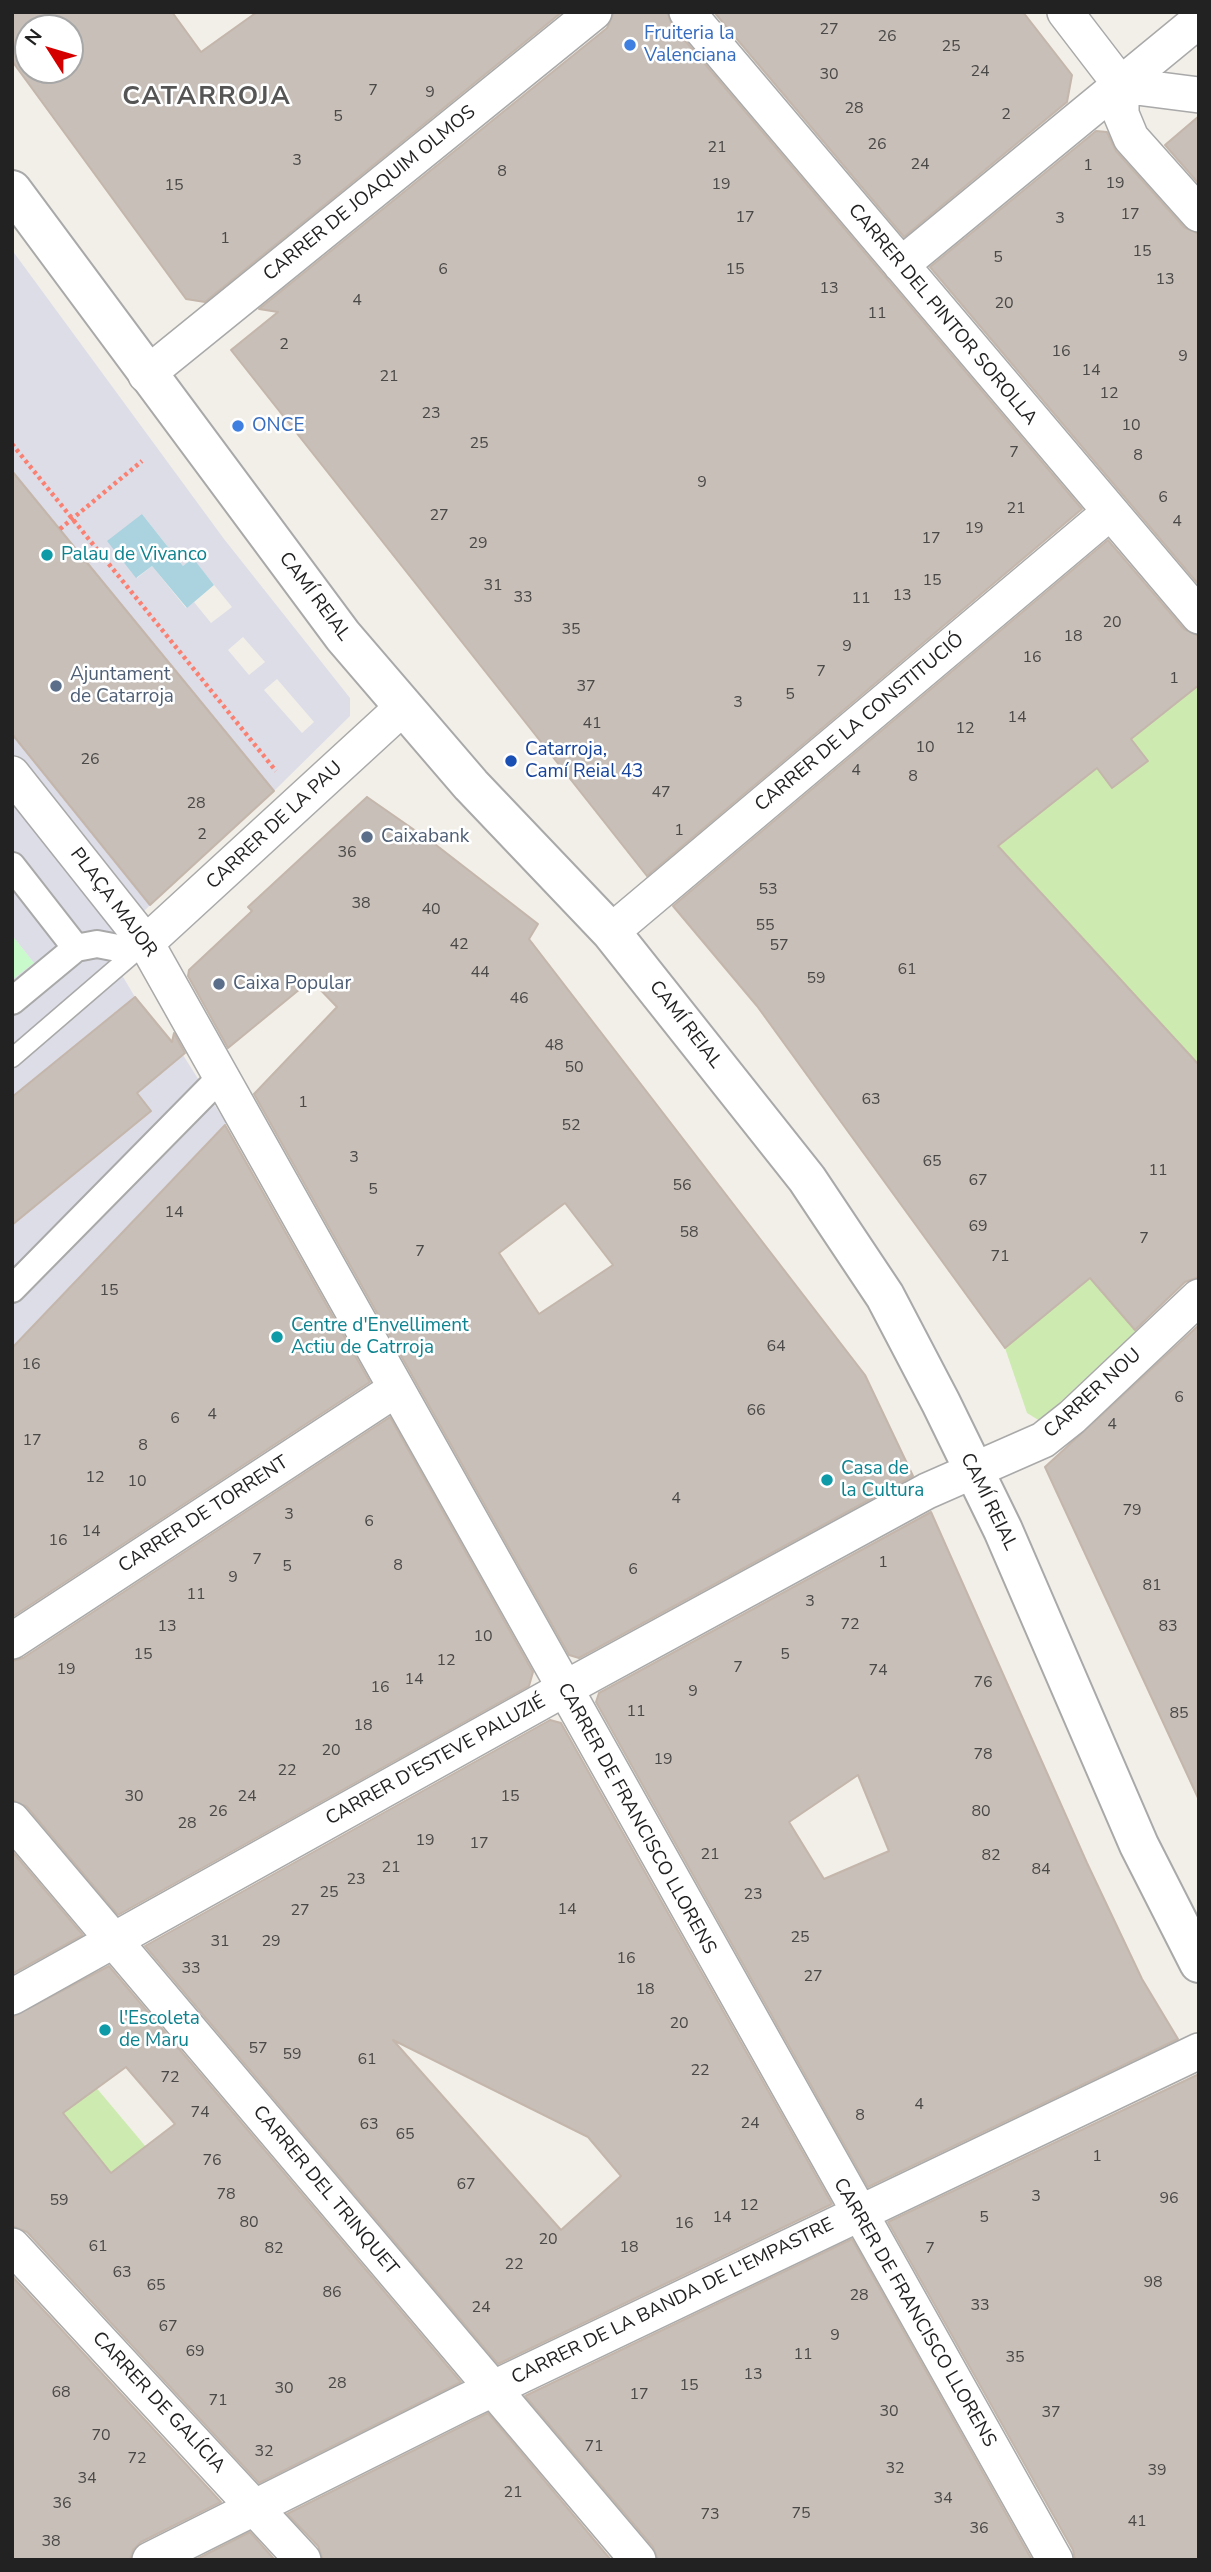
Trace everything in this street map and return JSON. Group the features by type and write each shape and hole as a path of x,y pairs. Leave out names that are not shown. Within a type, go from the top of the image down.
{"street":[{"name":"CARRER DE JOAQUIM OLMOS","path":"146,375 594,12"},
{"name":"CARRER DEL PINTOR SOROLLA","path":"687,12 1199,616"},
{"path":"1065,12 1121,85 1121,114 1131,138 1199,214"},
{"path":"901,265 1199,20"},
{"path":"1121,85 1199,96"},
{"name":"CAMÍ REIAL","path":"12,190 146,375 343,636 402,708 611,932 807,1179 885,1296 973,1470 1003,1530 1139,1845 1199,1963"},
{"name":"CARRER DE LA CONSTITUCIÓ","path":"611,932 1109,513"},
{"name":"CARRER DE LA PAU","path":"134,946 402,708"},
{"name":"PLAÇA MAJOR","path":"12,774 134,946 217,1081"},
{"path":"12,866 76,948 12,1001"},
{"name":"PLAÇA MAJOR","path":"76,948 97,944 134,946"},
{"path":"12,1289 217,1081"},
{"name":"CARRER DE FRANCISCO LLORENS","path":"217,1081 396,1389 1055,2560"},
{"name":"CARRER NOU","path":"973,1470 1056,1431 1199,1297"},
{"name":"CARRER DE TORRENT","path":"12,1641 396,1389"},
{"name":"CARRER D'ESTEVE PALUZIÉ","path":"12,1997 564,1689 927,1491 973,1470"},
{"name":"CARRER DEL TRINQUET","path":"12,1820 638,2560"},
{"name":"CARRER DE LA BANDA DE L'EMPASTRE","path":"150,2560 492,2389 1199,2051"},
{"name":"CARRER DE GALÍCIA","path":"12,2246 303,2560"}],"lane":[{"path":"12,1058 134,946"}],"path":[{"path":"12,443 285,781"},
{"path":"60,529 142,461"}],"green space":[{"path":"1199,685 1199,1063 1197,1064 999,846"},
{"path":"12,935 34,963 12,980"},
{"path":"1090,1278 1136,1331 1040,1421 1027,1413 1005,1348"},
{"path":"32,2011 167,2172 132,2199 12,2055"}],"shaded area":[{"path":"12,250 224,539 350,698 350,716 274,791 12,471","holes":["142,514 183,566 193,559 232,607 211,623 194,602 186,608 152,566 137,578","243,637 265,662 249,675 228,650","277,679 314,722 302,733 264,690"]},
{"path":"12,734 150,905 107,950 135,997 12,1097 12,980 34,963 12,935"},
{"path":"183,1055 226,1123 12,1348 12,1225 137,1093"}],"water":[{"path":"142,514 183,566 193,558 214,585 187,608 152,566 136,578 107,541"}],"building":[{"path":"12,12 172,12 201,52 257,12 562,12 205,302 186,299 29,84 84,84 84,14 14,14 14,64"},
{"path":"614,12 667,12 672,25 1082,509 647,876 231,350 278,312 259,309 607,28"},
{"path":"714,12 1023,12 1072,75 1067,102 904,237"},
{"path":"1199,116 1199,184 1165,145"},
{"path":"1096,131 1107,132 1116,151 1184,227 1199,234 1199,585 930,267"},
{"path":"12,471 274,791 150,905 12,734"},
{"path":"1108,540 1184,629 1199,636 1199,685 1131,739 1148,761 1112,788 1097,768 998,846 1199,1065 1199,1277 1185,1282 1135,1330 1090,1278 1005,1348 757,1006 673,906"},
{"path":"367,797 436,845 538,924 529,939 865,1375 913,1476 579,1658 569,1655 254,1094 337,1007 311,980 228,1048 188,976 189,970 252,911 248,907","holes":["565,1203 613,1265 539,1314 499,1253"]},
{"path":"135,997 172,1042 174,1033 185,1053 137,1093 151,1111 12,1225 12,1097"},
{"path":"225,1125 370,1382 12,1617 12,1348"},
{"path":"1199,1325 1199,1800 1045,1467"},
{"path":"390,1417 533,1672 529,1686 118,1915 27,1807 12,1800 12,1661 23,1658"},
{"path":"931,1512 1087,1863 1142,1979 1178,2039 868,2187 596,1702 599,1693","holes":["858,1775 889,1851 824,1879 789,1822"]},
{"path":"550,1720 561,1723 832,2204 498,2364 145,1946","holes":["393,2040 588,2137 621,2176 561,2230"]},
{"path":"12,1851 83,1935 12,1974"},
{"path":"109,1966 461,2382 259,2483 27,2232 12,2226 12,2017","holes":["126,2067 175,2124 111,2173 63,2113"]},
{"path":"1199,2074 1199,2560 1075,2560 1073,2550 888,2222"},
{"path":"852,2239 1032,2560 658,2560 653,2547 525,2396"},
{"path":"12,2276 221,2502 141,2542 133,2550 130,2560 12,2560"},
{"path":"488,2413 611,2560 323,2560 318,2546 287,2514"},
{"path":"250,2532 275,2560 195,2560"}],"place":[{"name":"Fruiteria la Valenciana","path":"630,45"},
{"name":"ONCE","path":"238,426"},
{"name":"Palau de Vivanco","path":"47,555"},
{"name":"Ajuntament de Catarroja","path":"56,686"},
{"name":"Catarroja, Camí Reial 43","path":"511,761"},
{"name":"Caixabank","path":"367,837"},
{"name":"Caixa Popular","path":"219,984"},
{"name":"Centre d'Envelliment Actiu de Catrroja","path":"277,1337"},
{"name":"Casa de la Cultura","path":"827,1480"},
{"name":"l'Escoleta de Maru","path":"105,2030"}],"district":[{"name":"CATARROJA","path":"207,98"}]}
